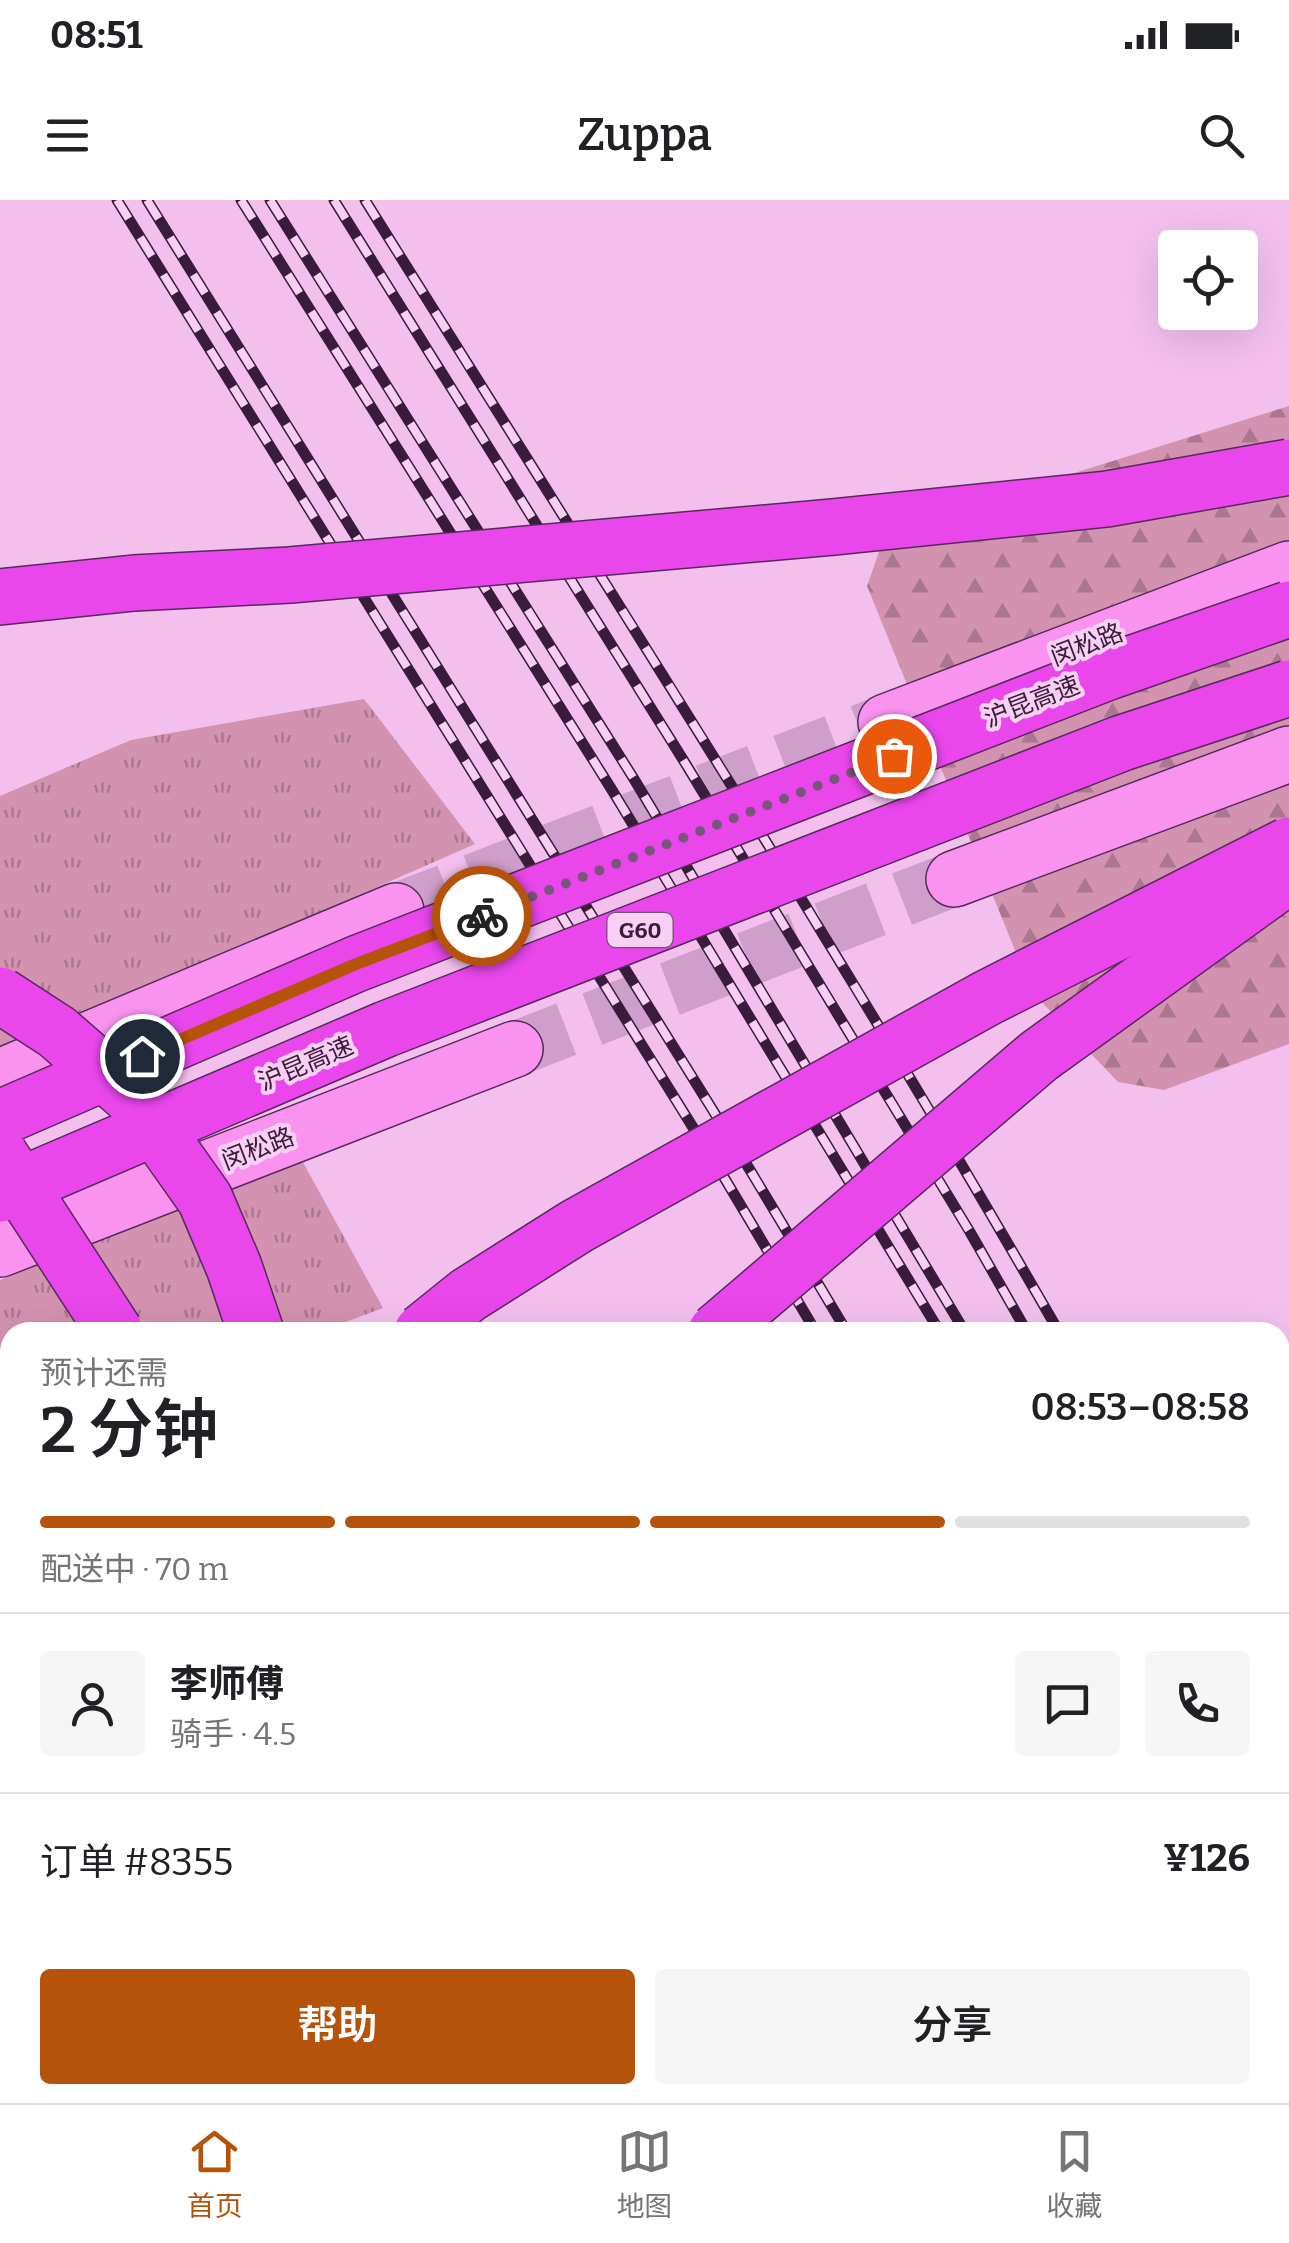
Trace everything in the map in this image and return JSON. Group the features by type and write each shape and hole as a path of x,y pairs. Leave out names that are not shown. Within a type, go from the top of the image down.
{"highway":[{"path":"0,597 833,527 1107,499 1289,467"},
{"path":"0,576 134,584"},
{"name":"沪昆高速","path":"0,1118 375,957 1108,672 1289,609"},
{"name":"沪昆高速","path":"0,1194 404,1022 1122,743 1289,688"},
{"path":"434,1322 468,1295 578,1226 987,998 1289,846"},
{"path":"728,1322 1039,1056 1289,875"},
{"path":"0,995 57,1032 135,1100 204,1199 253,1322"},
{"path":"0,1155 109,1322"}],"main road":[{"name":"闵松路","path":"886,722 1289,569"},
{"path":"954,878 1289,754"},
{"path":"0,1077 396,911"},
{"name":"闵松路","path":"0,1249 516,1049"}],"green space":[{"path":"1289,406 1289,1044 1164,1090 1118,1082 1032,992 867,586 886,532"},
{"path":"364,699 475,844 0,1053 0,796 131,740"},
{"path":"299,1155 383,1308 346,1322 0,1322 0,1280"}],"tunnel":[{"path":"396,911 886,722"},
{"path":"515,1049 954,879"}],"railway":[{"path":"117,200 810,1322"},
{"path":"147,200 841,1322"},
{"path":"241,200 612,790 934,1322"},
{"path":"270,200 634,779 959,1322"},
{"path":"334,200 687,766 1021,1322"},
{"path":"365,200 804,904 1053,1322"}],"way so far":[{"path":"482,916 894,756"}],"route":[{"path":"142,1056 356,964 482,916"}]}
